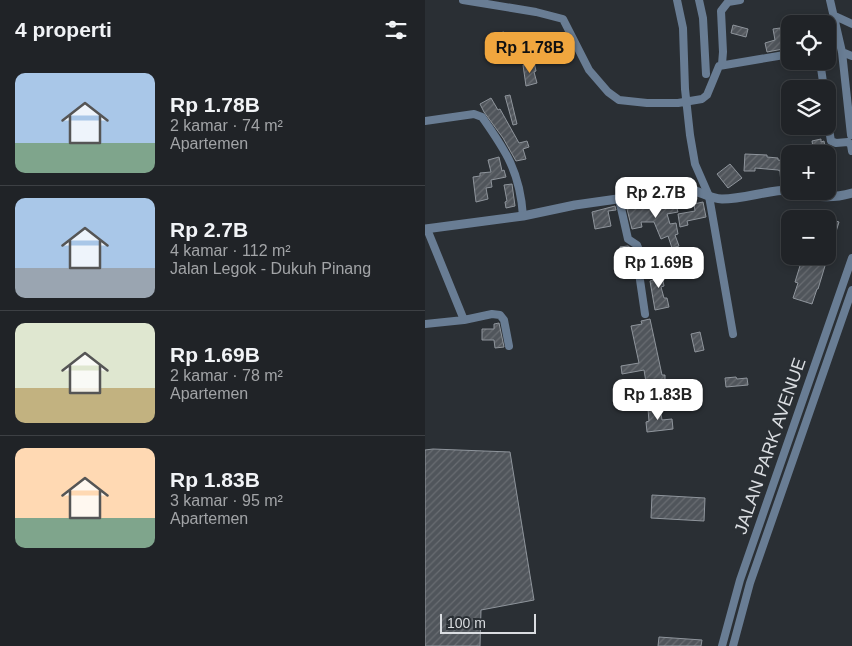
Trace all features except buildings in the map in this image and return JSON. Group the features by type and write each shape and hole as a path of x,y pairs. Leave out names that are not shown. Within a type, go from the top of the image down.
{"street":[{"path":"463,0 536,12 563,19 589,70 608,92 619,100 647,103 702,100 707,95 719,66 722,64 781,52"},
{"path":"677,0 683,28 686,102 695,164 709,196 733,334"},
{"path":"699,0 703,18 706,74"},
{"path":"722,64 721,11 728,2 740,0"},
{"path":"830,0 835,15"},
{"path":"836,16 852,24"},
{"path":"836,21 849,87 851,135"},
{"path":"842,52 852,56"},
{"path":"425,121 473,114 482,116 507,154 517,176 521,191 523,216"},
{"path":"830,135 831,141 835,143 848,142 852,152"},
{"path":"464,320 426,229 523,216 575,205 688,189 726,199 781,191"},
{"path":"836,196 852,192"},
{"path":"619,200 628,239 639,250 640,280 645,314"},
{"name":"JALAN PARK AVENUE","path":"722,645 740,580 852,258"},
{"name":"JALAN PARK AVENUE","path":"733,645 750,583 852,290"},
{"path":"425,324 464,320 492,314 500,315 504,320 509,346"},
{"path":"722,645 733,645"}]}
